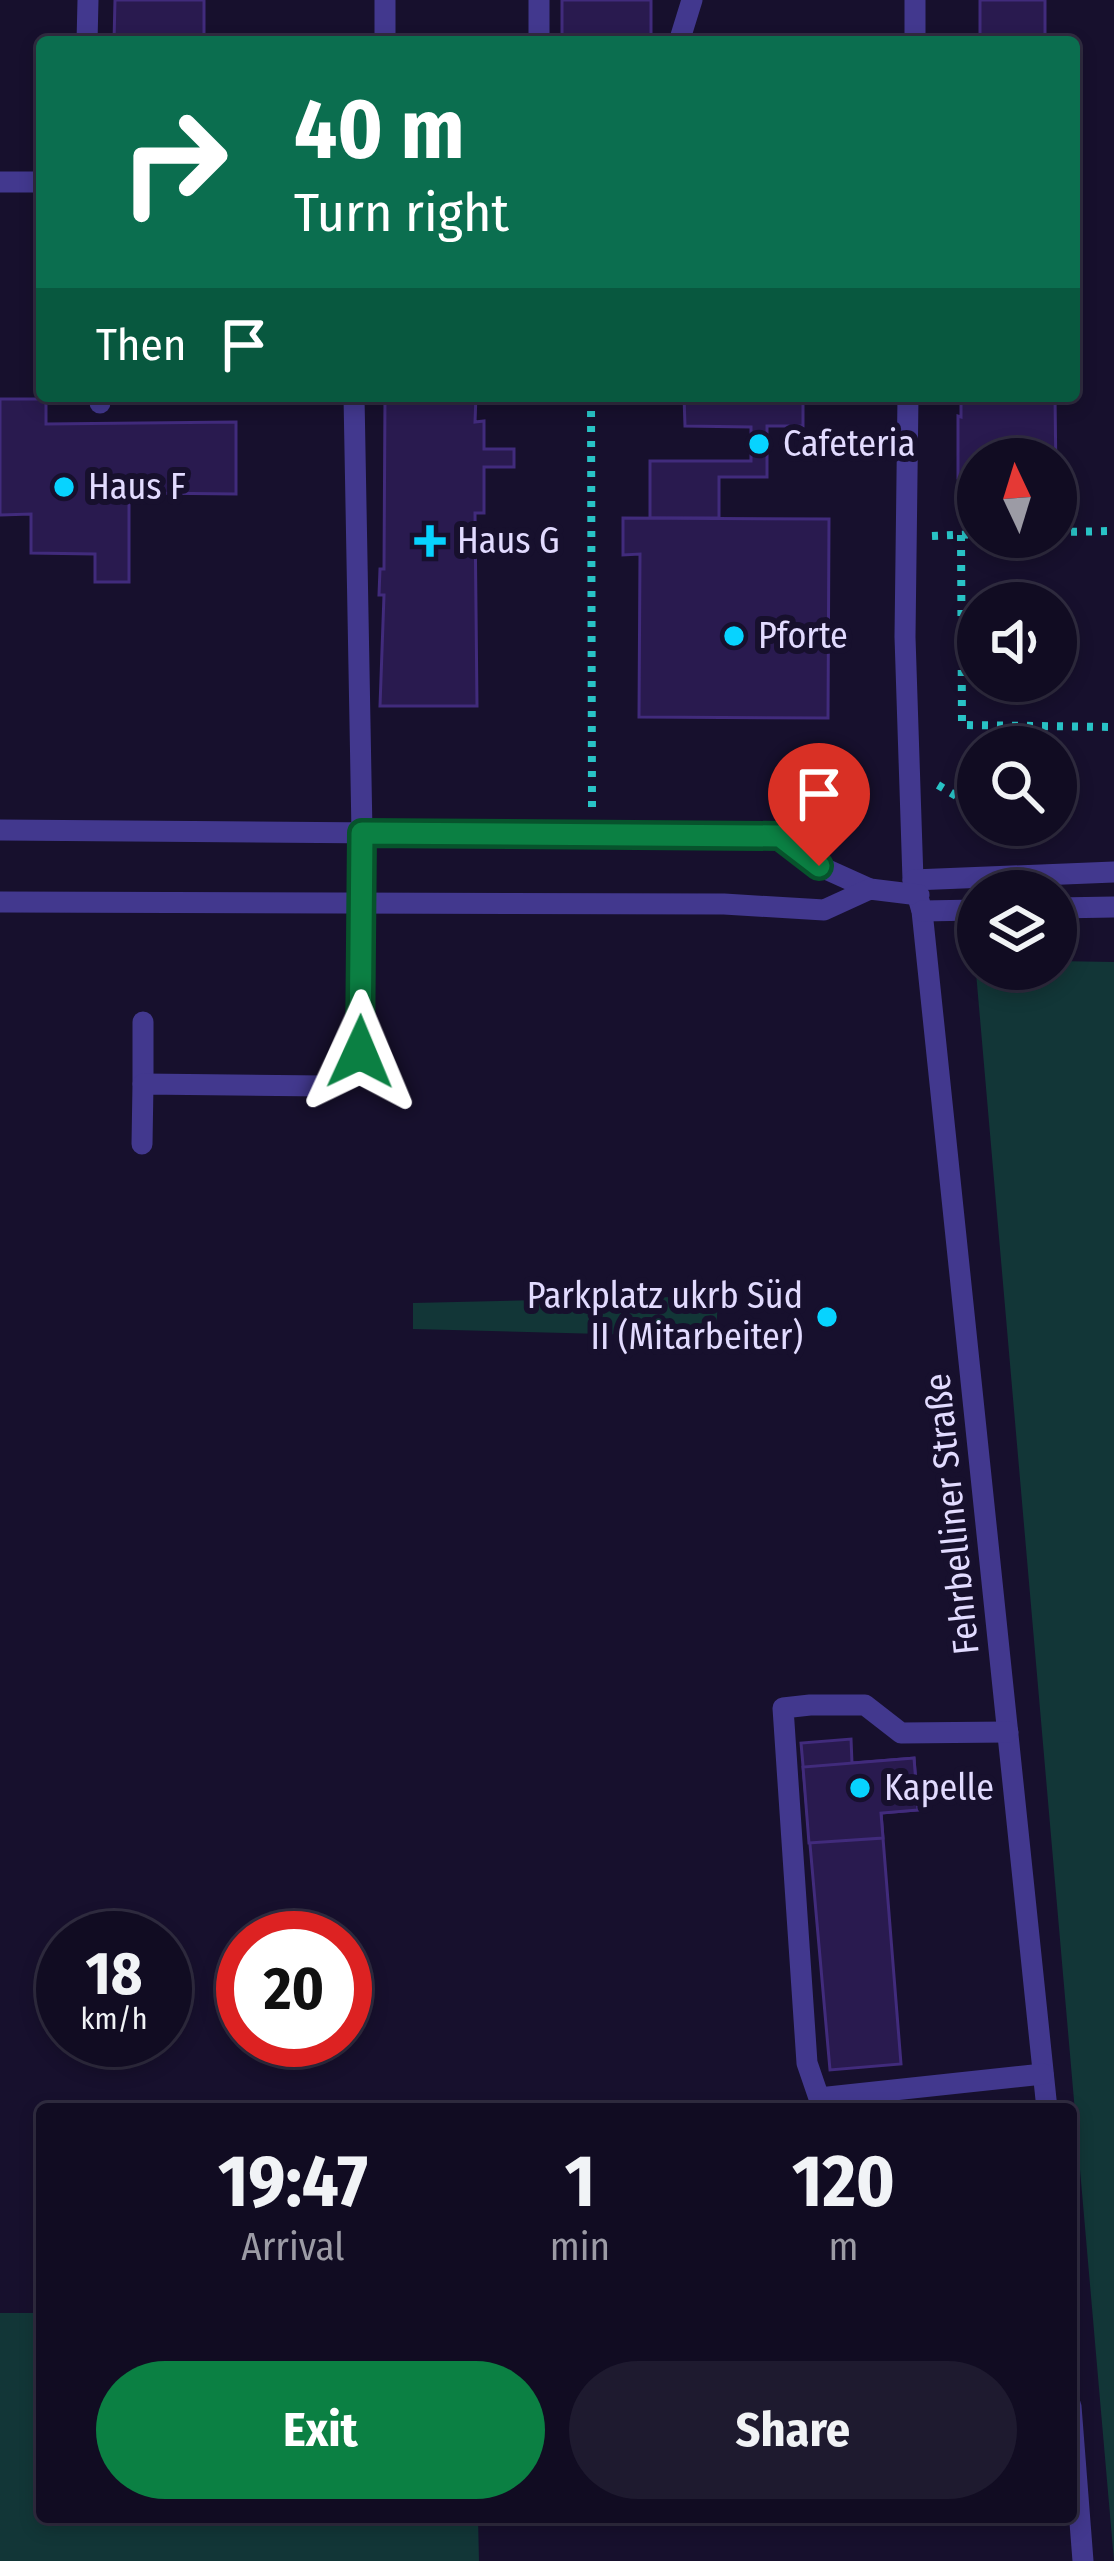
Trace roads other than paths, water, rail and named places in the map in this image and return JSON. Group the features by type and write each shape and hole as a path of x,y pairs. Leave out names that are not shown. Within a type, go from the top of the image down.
{"lane":[{"path":"87,36 88,0"},
{"path":"385,0 385,36"},
{"path":"539,0 539,36"},
{"path":"681,36 692,0"},
{"path":"915,0 915,36"},
{"path":"0,182 36,182"},
{"path":"143,1084 324,1086 360,1052 362,833 354,402"},
{"name":"Fehrbelliner Straße","path":"908,402 905,637 918,895 1046,2103"},
{"path":"0,830 780,836 819,866 869,889 957,905"},
{"path":"918,895 1114,872"},
{"path":"0,902 724,904 824,910 869,889"},
{"path":"1077,908 1114,907"},
{"path":"142,1144 143,1022"},
{"path":"1008,1732 901,1733 865,1705 783,1708 807,2062 819,2098 1043,2074"},
{"path":"1077,2484 1083,2561"}],"place":[{"name":"Cafeteria","path":"759,444"},
{"name":"Haus F","path":"64,487"},
{"name":"Haus G","path":"430,541"},
{"name":"Pforte","path":"734,636"},
{"name":"Parkplatz ukrb Süd II (Mitarbeiter)","path":"827,1317"},
{"name":"Kapelle","path":"860,1788"}]}
